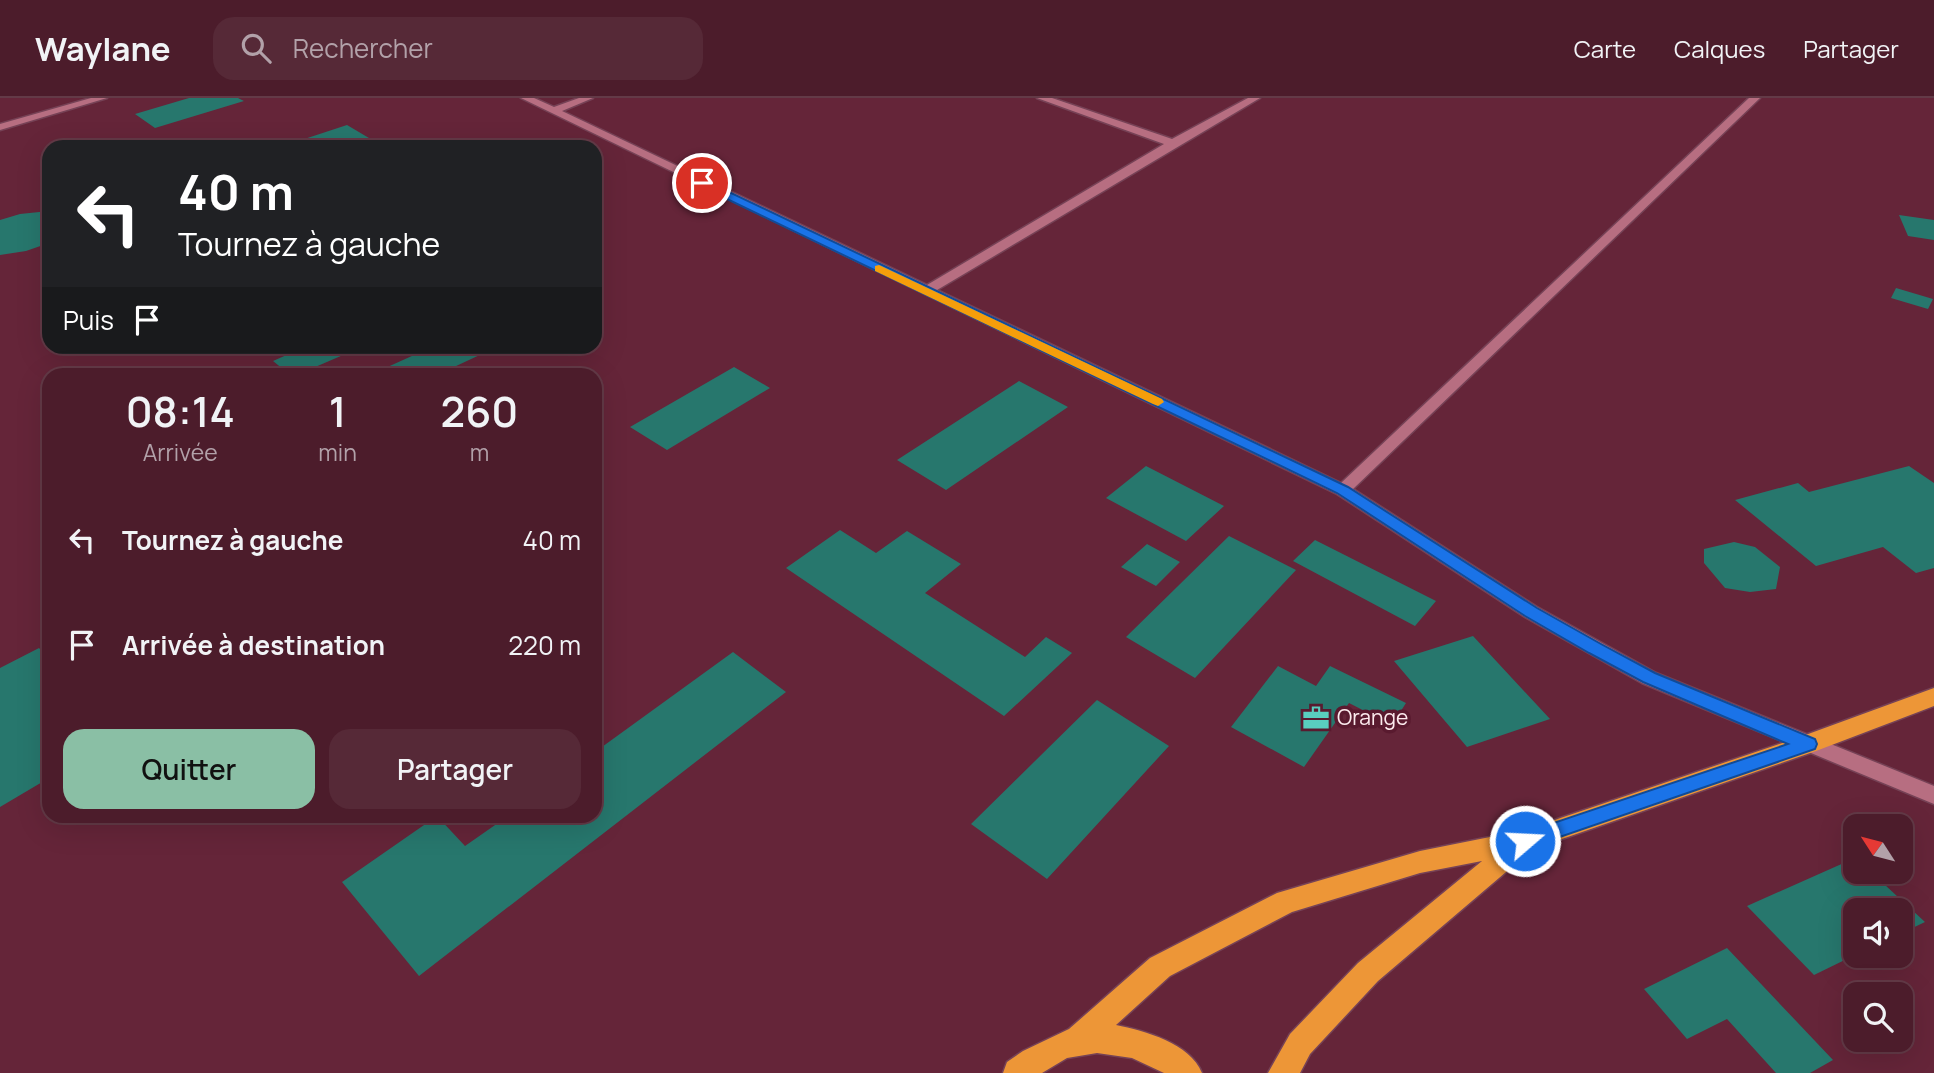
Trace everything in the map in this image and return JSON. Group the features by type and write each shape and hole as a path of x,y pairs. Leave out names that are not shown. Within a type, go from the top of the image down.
{"highway":[{"path":"1018,1073 1045,1052 1079,1039 1160,967 1286,902 1420,862 1525,841 1808,744 1934,697"},
{"path":"1283,1073 1300,1044 1368,972 1525,841"},
{"path":"1079,1039 1130,1041 1177,1062 1187,1073"}],"street":[{"path":"0,127 102,98"},
{"path":"526,98 1343,490 1531,612 1649,678 1934,794"},
{"path":"553,111 588,98"},
{"path":"1042,98 1173,143"},
{"path":"926,291 1173,143 1255,98"},
{"path":"1343,490 1755,98"}],"building":[{"path":"189,98 238,98 244,101 155,128 135,114"},
{"path":"347,125 369,138 363,140 301,140"},
{"path":"42,212 42,245 0,255 0,220"},
{"path":"1899,215 1934,220 1934,240 1908,236"},
{"path":"1896,288 1933,299 1928,309 1891,298"},
{"path":"289,354 345,354 313,368 282,368 273,361"},
{"path":"416,354 482,354 452,368 385,368"},
{"path":"734,367 770,388 667,450 630,427"},
{"path":"1019,381 1068,407 946,490 897,460"},
{"path":"1146,466 1224,506 1186,541 1106,498"},
{"path":"1909,466 1934,483 1934,568 1916,573 1883,547 1816,566 1735,500 1798,483 1809,492"},
{"path":"840,530 876,553 907,531 961,564 925,593 1025,657 1046,637 1072,653 1004,716 786,568"},
{"path":"1229,536 1296,570 1195,678 1126,637"},
{"path":"1315,540 1436,601 1415,626 1293,561"},
{"path":"1734,542 1755,547 1780,567 1776,589 1750,592 1725,588 1704,563 1704,549"},
{"path":"1147,544 1180,562 1156,586 1121,567"},
{"path":"1473,636 1550,719 1467,747 1394,661"},
{"path":"39,648 42,651 42,782 0,807 0,668"},
{"path":"733,652 786,692 419,976 342,882 427,823 444,823 465,846 498,823 602,823 602,747"},
{"path":"1278,666 1316,686 1330,666 1406,703 1392,725 1349,703 1304,767 1231,727"},
{"path":"1097,700 1169,746 1047,879 971,824"},
{"path":"1843,863 1843,884 1884,884 1899,898 1843,898 1843,961 1814,975 1747,906"},
{"path":"1913,911 1925,922 1913,928"},
{"path":"1727,948 1833,1060 1810,1073 1776,1073 1727,1019 1687,1039 1644,989"}],"slow traffic":[{"path":"879,269 1158,402"}],"place":[{"name":"Orange","path":"1316,718"}],"route":[{"path":"702,183 1343,490 1531,612 1595,649 1649,678 1808,744 1525,841"}]}
